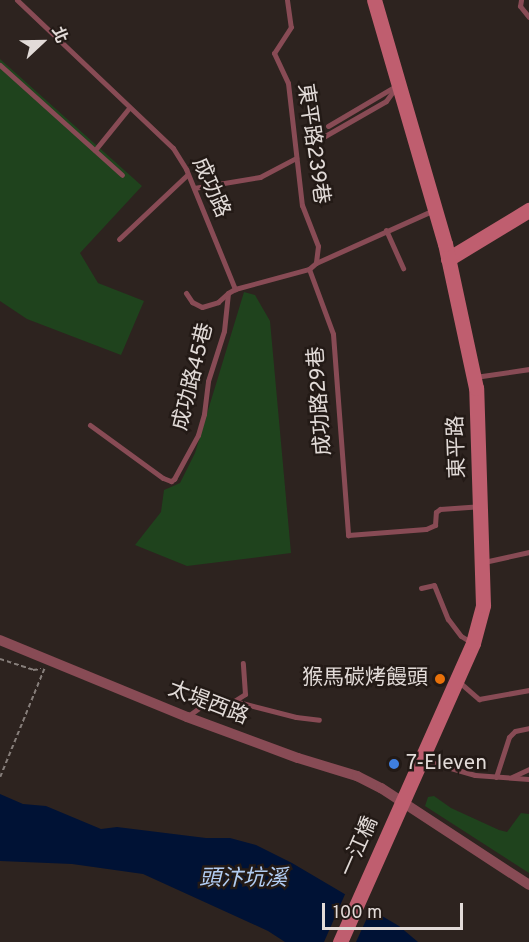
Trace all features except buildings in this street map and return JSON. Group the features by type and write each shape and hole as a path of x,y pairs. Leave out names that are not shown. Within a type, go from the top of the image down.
{"main road":[{"name":"東平路","path":"374,0 435,209 474,377 477,397 481,506 483,604 473,644 403,802"},
{"path":"448,259 529,210"},
{"name":"一江橋","path":"340,942 403,802"}],"street":[{"name":"太堤西路","path":"0,640 187,717 298,758 357,776 403,802 529,885"}],"lane":[{"name":"成功路","path":"17,0 173,148 194,188 235,289"},
{"name":"東平路239巷","path":"287,0 291,27 274,53 288,83 302,205 318,246 316,263"},
{"path":"521,0 520,6 529,17"},
{"path":"0,65 122,175"},
{"path":"328,126 398,85"},
{"path":"318,140 386,101 398,85"},
{"path":"95,150 129,108"},
{"path":"194,188 260,177 296,158"},
{"path":"119,239 187,175"},
{"path":"186,293 192,302 202,307 218,302 235,289 309,269 316,263 435,209"},
{"path":"386,230 403,268"},
{"name":"成功路29巷","path":"309,269 333,334 348,535 426,529 435,525 436,512 441,509 481,506"},
{"name":"成功路45巷","path":"90,425 167,481 174,479 198,435 204,414 208,381 224,331 228,293"},
{"path":"474,377 529,369"},
{"path":"482,562 529,552"},
{"path":"421,588 434,585 453,626 461,636 473,644"},
{"path":"234,701 245,694 243,663"},
{"path":"457,681 479,699 529,690"},
{"path":"187,717 221,700 319,720"},
{"path":"496,777 509,737 515,731 529,728"},
{"path":"421,760 476,775 529,779"},
{"path":"510,778 529,769"}],"path":[{"path":"0,658 33,670 45,668 0,777"}],"green space":[{"path":"0,59 142,186 80,253 98,283 144,301 121,355 27,319 0,301"},
{"path":"244,292 255,295 270,321 291,553 187,566 135,545 161,512 164,490 180,483 195,453"},
{"path":"434,796 451,808 507,832 521,813 529,814 529,873 425,806 428,797"}],"water":[{"name":"頭汴坑溪","path":"0,794 23,804 46,806 101,829 117,827 206,838 230,838 256,845 292,863 399,926 418,942 285,942 268,931 143,874 72,864 0,861"}],"pier":[{"path":"346,892 372,907 356,942 324,942"}],"place":[{"name":"猴馬碳烤饅頭","path":"440,679"},
{"name":"7-Eleven","path":"394,764"}]}
